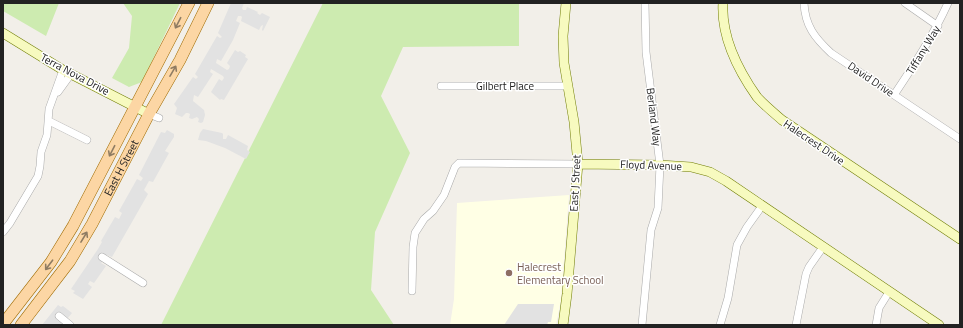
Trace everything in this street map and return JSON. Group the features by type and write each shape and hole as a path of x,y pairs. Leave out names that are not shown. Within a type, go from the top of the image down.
{"main road":[{"name":"East H Street","path":"3,324 51,262 74,226 189,3"},
{"name":"East H Street","path":"21,325 70,261 92,224 154,116 208,3"}],"street":[{"name":"East J Street","path":"563,3 564,18"},
{"name":"East J Street","path":"563,325 578,164 574,122 564,63 563,40 566,3"},
{"name":"Berland Way","path":"642,325 651,230 658,208 660,165 646,52 645,3"},
{"name":"Halecrest Drive","path":"723,3 725,27 732,55 758,98 782,120 960,239"},
{"name":"David Drive","path":"804,3 804,10 809,27 820,43 831,53 960,138"},
{"path":"905,3 938,26"},
{"name":"Tiffany Way","path":"894,95 926,47 938,26 948,3"},
{"name":"Terra Nova Drive","path":"3,33 67,72 154,116"},
{"path":"4,228 29,192 38,176 41,152 47,135 49,110 52,100 67,72"},
{"name":"Gilbert Place","path":"441,86 568,86"},
{"path":"49,121 87,140"},
{"name":"Floyd Avenue","path":"412,291 413,247 415,233 424,219 433,211 444,195 455,167 459,163 660,165 691,167 710,172 726,181 939,325"},
{"path":"720,325 728,298 737,245 747,227 762,206"},
{"path":"796,325 806,274 823,247"},
{"path":"102,257 143,283"},
{"path":"876,325 879,308 889,292"},
{"path":"59,316 70,325"}],"shaded area":[{"path":"231,3 244,3 242,8 243,10 246,10 247,7 258,12 257,13 260,15 262,13 270,17 263,31 263,25 259,30 241,21 242,17 238,16 236,21 240,23 233,40 221,61 217,59 216,63 227,70 229,69 230,66 227,63 235,50 246,55 245,57 248,59 224,100 220,100 211,92 219,79 222,81 224,78 211,69 210,72 213,74 198,97 194,95 193,101 204,110 205,115 203,122 198,122 199,119 197,117 192,119 189,118 190,114 188,113 182,117 175,114 177,108 174,104 193,77 196,79 198,77 195,74 217,36 220,38 222,37 218,33"},
{"path":"203,129 222,133 223,139 226,139 228,135 248,146 247,150 250,152 246,159 225,148 206,141 198,140"},
{"path":"167,130 174,134 174,137 165,151 169,153 153,182 149,181 144,190 148,194 112,257 107,255 101,263 106,266 94,283 90,281 88,284 92,287 83,299 73,293 75,291 71,289 98,249 115,217 119,219 122,213 119,211 137,179 141,181 143,178 139,175 161,132 165,133"},
{"name":"Halecrest Elementary School","path":"569,195 561,300 556,325 450,325 454,299 457,203"},
{"path":"518,304 554,304 551,322 548,322 547,325 504,325"},
{"path":"58,305 61,307 63,306 72,313 62,325 42,325"}],"green space":[{"path":"3,3 59,3 46,36 3,11"},
{"path":"123,3 180,3 142,82 129,87 112,78 129,48 132,16"},
{"path":"323,3 519,3 519,46 403,47 381,96 410,153 375,232 371,290 394,325 161,325"}],"place":[{"name":"Halecrest Elementary School","path":"509,273"}]}
